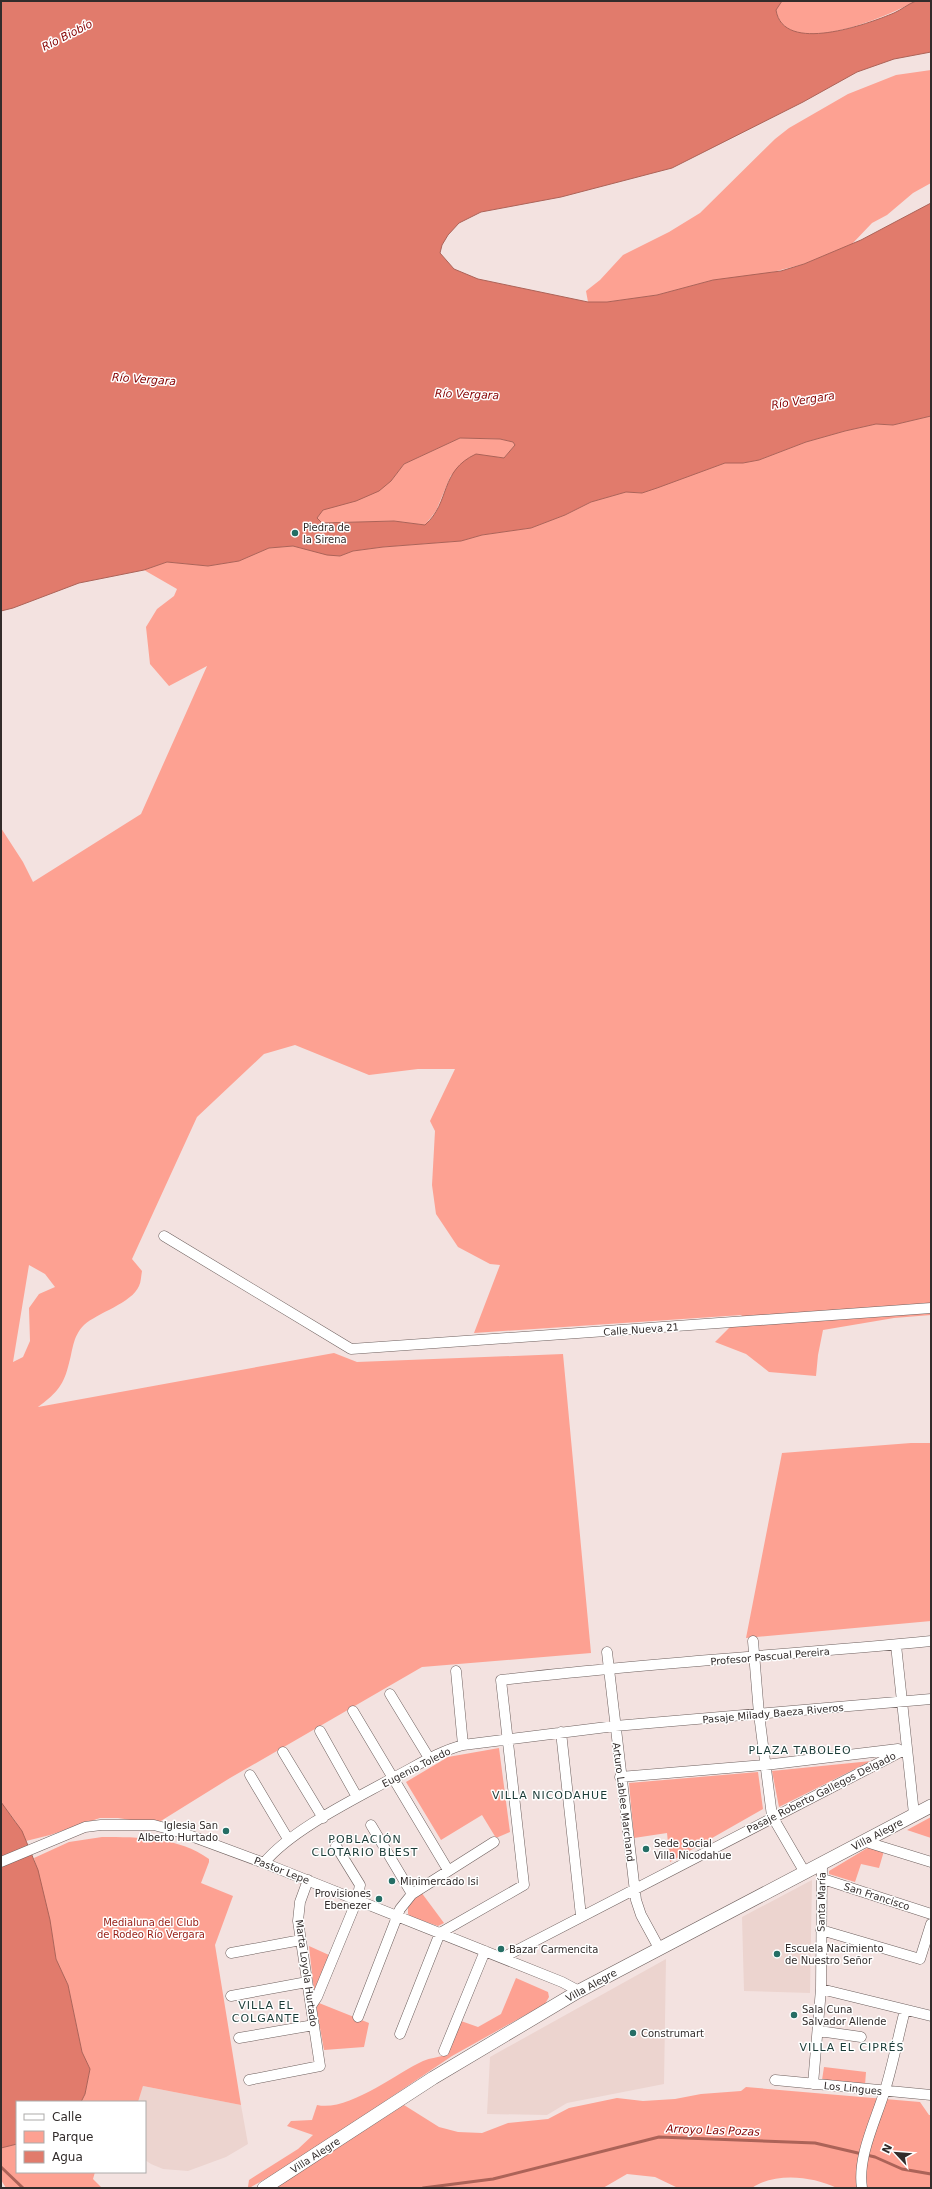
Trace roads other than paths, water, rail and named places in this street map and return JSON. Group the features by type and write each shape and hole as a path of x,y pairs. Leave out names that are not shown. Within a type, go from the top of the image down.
{"main road":[{"name":"Villa Alegre","path":"264,2188 433,2078 579,1991 804,1871 931,1806"}],"street":[{"name":"Calle Nueva 21","path":"164,1236 351,1349 931,1308"},
{"path":"753,1641 759,1714 772,1816 804,1871"},
{"name":"Profesor Pascual Pereira","path":"507,1740 501,1680 608,1667 754,1658 931,1641"},
{"path":"896,1644 914,1814"},
{"name":"Arturo Lablee Marchand","path":"607,1652 620,1777 636,1900 641,1915 659,1948"},
{"path":"456,1671 462,1745"},
{"path":"390,1694 429,1758"},
{"name":"Pasaje Milady Baeza Riveros","path":"615,1726 931,1699"},
{"path":"353,1711 448,1870"},
{"name":"Eugenio Toledo","path":"264,1862 272,1852 288,1839 357,1797 445,1750 462,1745 615,1726"},
{"path":"320,1732 357,1797"},
{"path":"561,1732 580,1916"},
{"path":"400,2034 440,1933 524,1885 507,1740"},
{"path":"620,1777 765,1765 906,1748"},
{"name":"Pasaje Roberto Gallegos Delgado","path":"502,1958 635,1887 906,1748"},
{"path":"283,1752 323,1818"},
{"path":"250,1775 288,1839"},
{"name":"Pastor Lepe","path":"1,1862 85,1827 102,1825 154,1825 190,1835 264,1862 562,1982 579,1991"},
{"path":"371,1826 412,1894"},
{"path":"358,2017 400,1909 412,1894 494,1842"},
{"path":"863,1842 931,1862"},
{"path":"311,2006 317,1997 356,1900 360,1885 336,1846"},
{"name":"Santa María","path":"813,2084 819,2031 821,1989 822,1863"},
{"name":"San Francisco","path":"823,1879 931,1914"},
{"name":"Marta Loyola Hurtado","path":"249,2080 320,2066 298,1912 308,1880"},
{"path":"821,1930 920,1959 931,1924"},
{"path":"231,1953 301,1940"},
{"path":"444,2051 485,1951"},
{"path":"231,1996 307,1982"},
{"path":"821,1989 930,2015"},
{"path":"861,2184 867,2144 885,2091 905,2010"},
{"path":"239,2038 314,2024"},
{"path":"819,2031 861,2037"},
{"name":"Los Lingues","path":"775,2080 931,2095"}],"water":[{"path":"1,1 782,1 776,10 782,24 794,31 810,34 847,29 866,24 894,13 916,1 931,1 931,52 894,59 857,72 803,102 672,168 561,197 481,212 459,223 448,235 442,245 440,253 454,269 478,279 588,302 607,302 657,295 713,280 781,271 804,264 861,240 931,203 931,416 893,425 876,424 845,431 806,442 759,460 743,463 725,463 642,493 626,492 591,502 565,515 531,528 482,535 461,541 383,547 353,551 340,556 327,555 293,546 269,548 239,561 208,566 167,562 144,570 79,583 13,608 1,611","holes":["460,438 500,439 513,442 515,445 504,458 476,454 464,461 450,478 439,507 425,525 394,521 322,523 317,518 323,510 356,501 379,491 391,481 404,464"]},
{"path":"1,1802 22,1831 38,1870 50,1920 56,1959 68,1985 82,2052 90,2069 85,2094 82,2101 16,2101 16,2144 1,2148"}],"waterway":[{"name":"Arroyo Las Pozas","path":"423,2188 493,2179 659,2137 815,2143 875,2157 902,2169 931,2174"},
{"path":"1,2167 23,2188"}],"place":[{"name":"Piedra de la Sirena","path":"295,533"},
{"name":"Iglesia San Alberto Hurtado","path":"226,1831"},
{"name":"Sede Social Villa Nicodahue","path":"646,1849"},
{"name":"Minimercado Isi","path":"392,1881"},
{"name":"Provisiones Ebenezer","path":"379,1899"},
{"name":"Bazar Carmencita","path":"501,1949"},
{"name":"Escuela Nacimiento de Nuestro Señor","path":"777,1954"},
{"name":"Sala Cuna Salvador Allende","path":"794,2015"},
{"name":"Construmart","path":"633,2033"}],"district":[{"name":"PLAZA TABOLEO","path":"800,1750"},
{"name":"VILLA NICODAHUE","path":"550,1795"},
{"name":"POBLACIÓN CLOTARIO BLEST","path":"365,1845"},
{"name":"VILLA EL COLGANTE","path":"266,2011"},
{"name":"VILLA EL CIPRÉS","path":"852,2047"}],"water label":[{"name":"Río Biobío","path":"67,35"},
{"name":"Río Vergara","path":"144,379"},
{"name":"Río Vergara","path":"467,394"},
{"name":"Río Vergara","path":"803,400"}],"park label":[{"name":"Medialuna del Club de Rodeo Río Vergara","path":"151,1928"}]}
